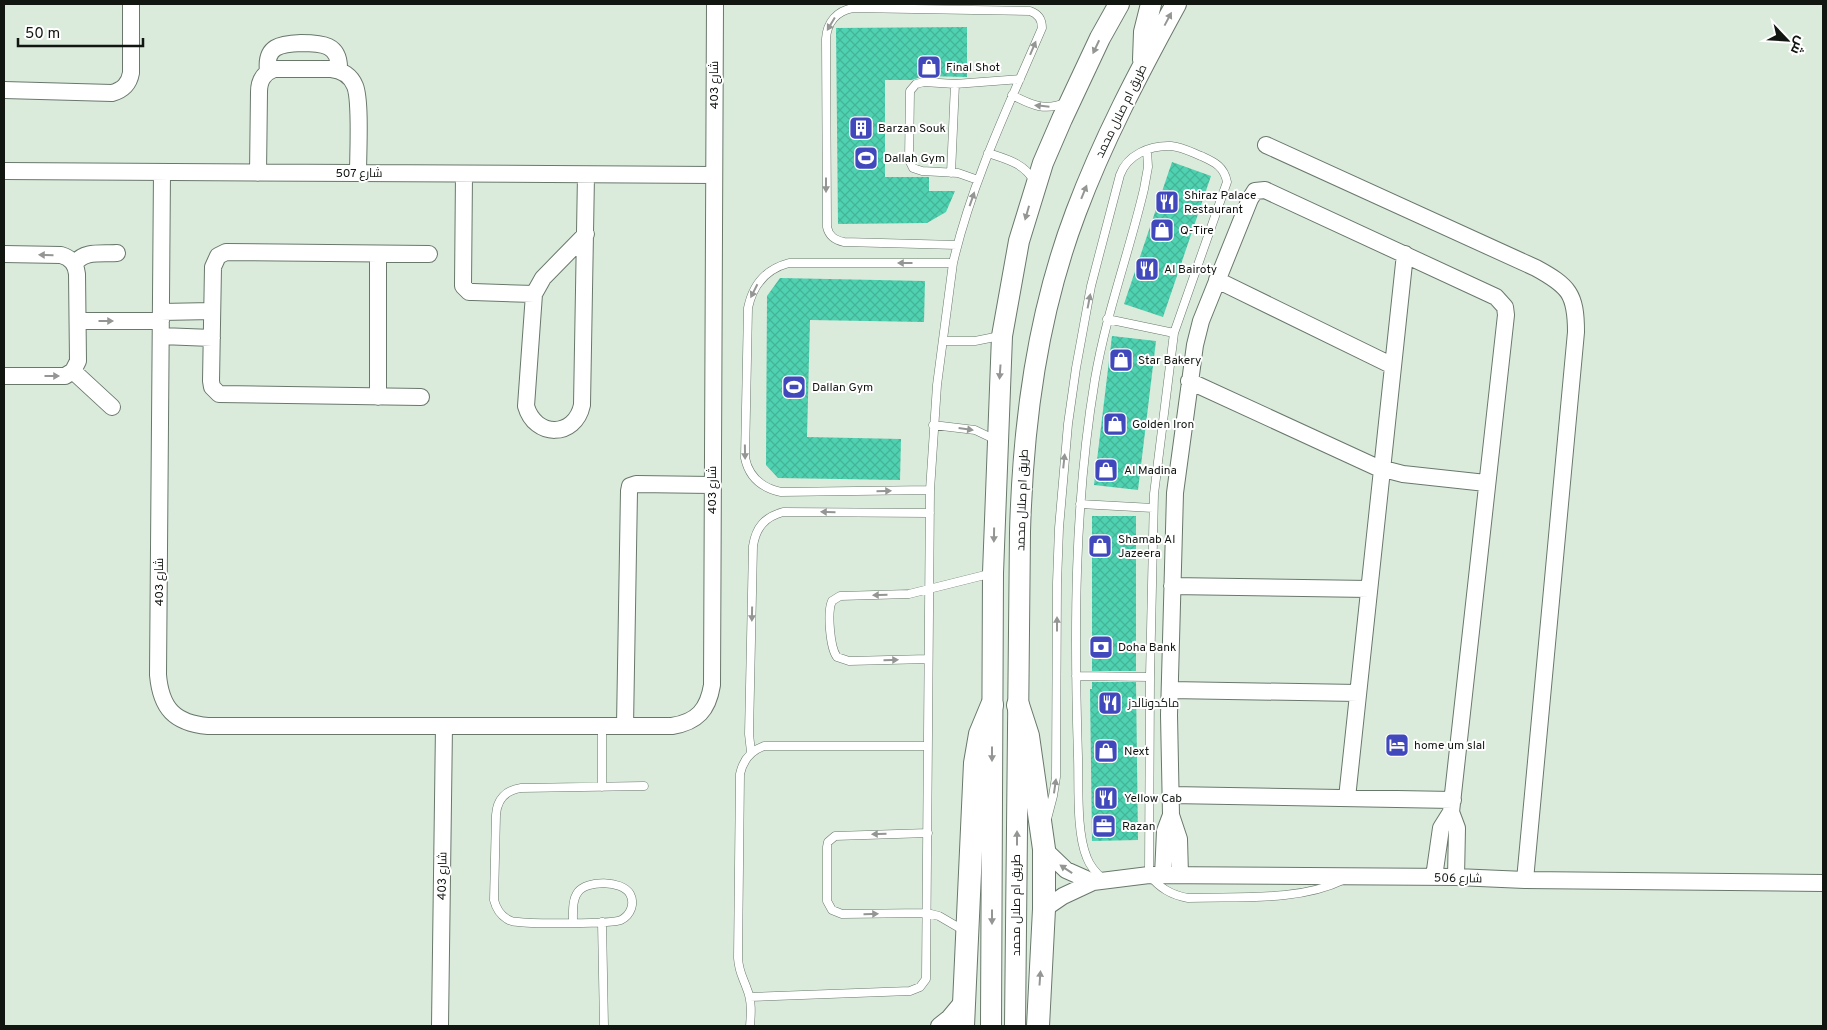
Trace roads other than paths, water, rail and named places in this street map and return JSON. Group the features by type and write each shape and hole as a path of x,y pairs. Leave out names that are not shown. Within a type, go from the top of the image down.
{"main road":[{"path":"963,1026 975,763 980,734 992,705"},
{"path":"1018,705 1028,736 1043,841 1044,908 1038,1026"}],"street":[{"path":"4,90 112,93 122,90 128,83 131,73 131,4"},
{"name":"شارع 403","path":"162,172 158,676 160,692 167,706 178,718 193,724 208,726 672,726 684,724 695,718 704,709 710,697 712,675 715,4"},
{"name":"طريق ام صلال محمد","path":"991,1026 993,573 1002,336 1019,241 1036,185 1052,141 1100,38 1119,4"},
{"path":"1144,64 1144,32 1151,4"},
{"name":"طريق ام صلال محمد","path":"1015,1026 1021,478 1034,370 1054,282 1075,213 1096,163 1144,64 1176,4"},
{"path":"258,173 259,85 268,71 269,56 273,50 279,45 315,43 328,47 338,57 339,70"},
{"path":"268,71 280,68 331,69 339,70 353,81 357,92 358,173"},
{"path":"1266,145 1557,279 1569,293 1576,310 1576,332 1525,880"},
{"name":"شارع 507","path":"4,171 714,175"},
{"path":"464,174 463,286 469,292 534,294"},
{"path":"586,175 586,234 582,405 581,411 573,423 561,429 548,429 542,427 531,418 526,406 534,294 543,278 586,234"},
{"path":"1180,875 1179,839 1171,815 1170,690 1175,493 1194,346 1201,321 1250,199 1255,191 1260,190 1269,191 1496,297 1505,306 1506,315 1486,483 1452,806 1457,828 1456,878"},
{"path":"421,397 219,394 212,386 211,381 212,267 214,261 226,252 429,254"},
{"path":"74,264 81,257 88,254 117,253"},
{"path":"4,254 61,255 74,264 77,274 78,321 78,361 74,371 65,376 4,376"},
{"path":"378,254 378,397"},
{"path":"1347,798 1405,254"},
{"path":"1217,280 1393,366"},
{"path":"78,321 161,323 212,311"},
{"path":"161,323 212,338"},
{"path":"74,371 112,407"},
{"path":"1189,381 1383,470 1402,474 1486,483"},
{"path":"625,726 630,486 636,484 712,485"},
{"path":"1172,586 1369,589"},
{"path":"1170,690 1358,693"},
{"name":"شارع 403","path":"440,1026 444,726"},
{"path":"1171,795 1347,798 1452,806"},
{"path":"1434,877 1441,828 1452,806"},
{"path":"1156,875 1165,831 1171,815"},
{"path":"1043,841 1066,870 1099,881"},
{"name":"شارع 506","path":"1044,908 1063,896 1099,881 1156,875 1823,883"},
{"path":"939,1026 949,1018 964,1000"}],"lane":[{"path":"750,997 915,990 924,984 927,973 930,490 933,425 943,342 957,245 988,153 1042,28 1041,19 1034,12 853,8 841,12 828,26 826,39 826,226 828,233 837,241 844,242 957,245"},
{"path":"978,180 965,175 917,170 910,164 909,95 912,87 920,82 956,84 1020,79"},
{"path":"951,173 956,84"},
{"path":"1012,95 1042,108 1058,106 1072,98"},
{"path":"1043,841 1056,777 1059,528 1068,424 1091,286 1120,175 1126,163 1131,158 1147,150 1171,146 1191,152 1221,166 1226,173 1227,182 1174,333 1153,508 1150,677 1156,875 1163,890 1188,898 1288,895 1320,889 1349,877"},
{"path":"1099,881 1087,858 1082,838 1076,676 1080,504 1084,450 1095,378 1107,319 1143,196 1148,167 1147,150"},
{"path":"988,153 1018,164 1029,173 1036,185"},
{"path":"930,490 781,492 767,488 754,478 744,458 748,308 753,290 765,275 772,269 789,263 953,263"},
{"path":"1107,319 1174,333"},
{"path":"943,342 975,341 1002,336"},
{"path":"933,425 975,430 997,441"},
{"path":"1080,504 1153,508"},
{"path":"751,752 753,546 755,534 760,525 774,514 783,512 930,513"},
{"path":"928,659 843,660 834,652 832,646 830,609 832,600 840,596 900,595 929,590 993,573"},
{"path":"1076,676 1150,677"},
{"path":"602,726 602,787"},
{"path":"750,1026 750,997 741,978 738,958 740,774 742,765 751,752 764,746 928,746"},
{"path":"573,922 574,901 581,889 594,884 618,885 623,887 632,898 630,913 622,920 617,921 602,922 573,922 514,922 501,915 496,908 494,900 496,808 503,795 514,789 644,786"},
{"path":"928,833 834,836 828,842 827,847 826,896 829,906 837,913 842,914 927,913 939,916 967,932"},
{"path":"602,922 604,1026"}],"place":[{"name":"Final Shot","path":"929,67"},
{"name":"Barzan Souk","path":"861,128"},
{"name":"Dallah Gym","path":"866,158"},
{"name":"Shiraz Palace Restaurant","path":"1167,202"},
{"name":"Q-Tire","path":"1162,230"},
{"name":"Al Bairoty","path":"1147,269"},
{"name":"Star Bakery","path":"1121,360"},
{"name":"Dallan Gym","path":"794,387"},
{"name":"Golden Iron","path":"1115,424"},
{"name":"Al Madina","path":"1106,470"},
{"name":"Shamab Al Jazeera","path":"1100,546"},
{"name":"Doha Bank","path":"1101,647"},
{"name":"ماكدونالدز","path":"1110,703"},
{"name":"home um slal","path":"1397,745"},
{"name":"Next","path":"1106,751"},
{"name":"Yellow Cab","path":"1106,798"},
{"name":"Razan","path":"1104,826"}]}
